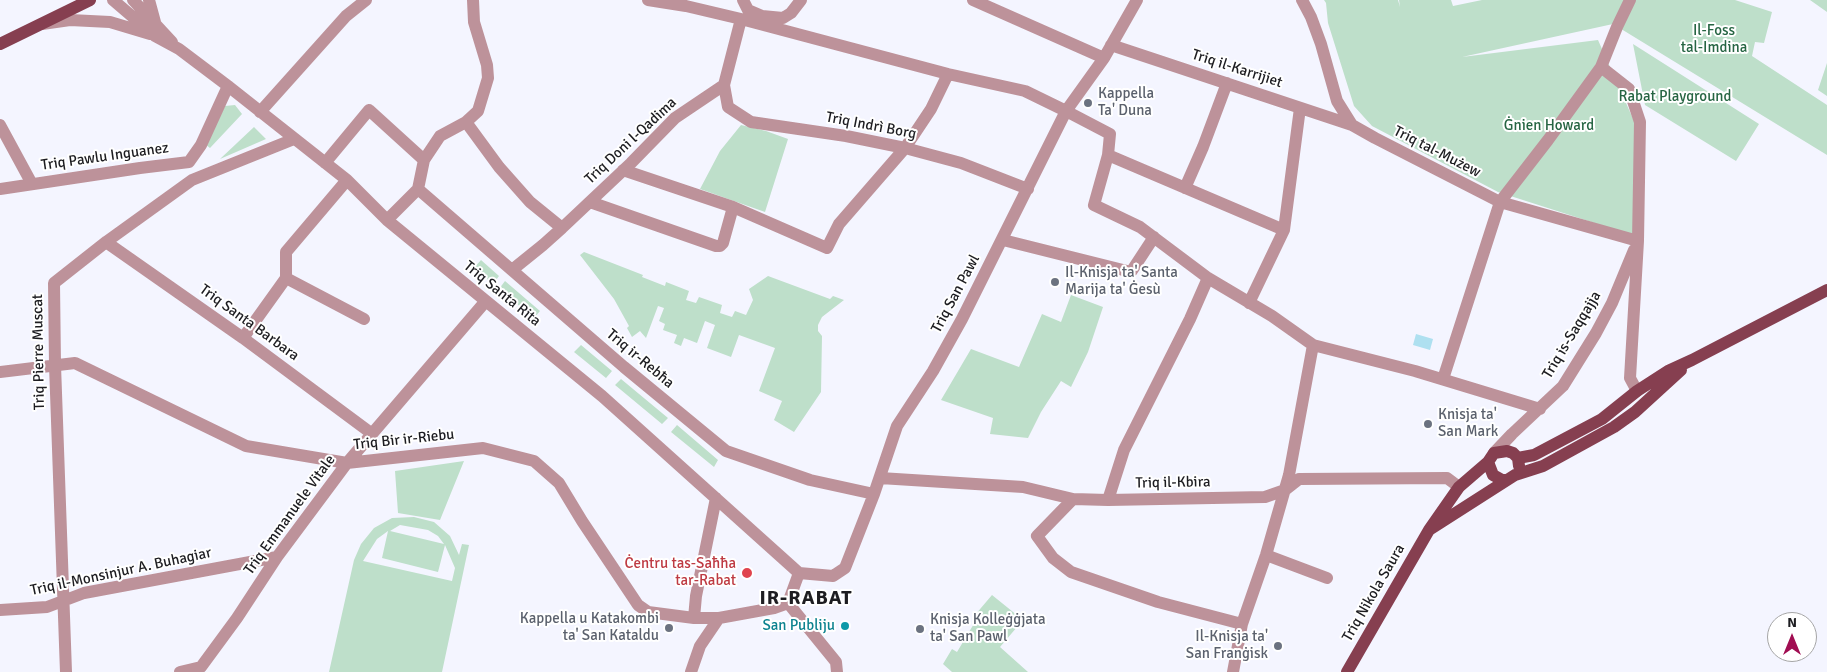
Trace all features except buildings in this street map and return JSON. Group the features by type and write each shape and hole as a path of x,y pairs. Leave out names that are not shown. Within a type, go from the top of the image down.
{"main road":[{"path":"0,44 90,0"},
{"path":"1518,458 1519,466 1511,478 1502,480 1493,475 1491,458 1507,451 1518,458 1534,456 1602,419 1637,391 1668,370 1692,360 1827,290"},
{"name":"Triq Nikola Saura","path":"1429,530 1511,478 1543,466 1614,427 1635,412 1692,360"},
{"name":"Triq Nikola Saura","path":"1347,672 1429,530 1459,487 1491,458"},
{"path":"1459,487 1490,490"}],"street":[{"name":"Triq Santa Rita","path":"113,0 155,36 178,49 228,86 347,180 387,220 602,396 799,573"},
{"name":"Triq Santa Rita","path":"133,0 156,22 178,49"},
{"path":"149,0 156,22"},
{"path":"260,112 346,16 366,0"},
{"path":"387,220 418,189 424,160 440,136 466,122 478,111 488,78 487,65 474,22 473,0"},
{"path":"648,0 686,3 948,74 1026,91 1110,134 1108,154 1094,205 1140,227 1208,278 1272,316 1313,345 1415,371 1540,409"},
{"path":"743,0 748,10 762,16 783,18 791,13 801,0"},
{"path":"973,0 1104,58"},
{"name":"Triq San Pawl","path":"799,573 833,576 842,571 847,563 880,478 897,426 932,372 962,319 1066,111 1104,58 1137,0"},
{"name":"Triq tal-Mużew","path":"1302,0 1311,17 1321,44 1337,101 1352,125 1500,202 1638,241"},
{"path":"1443,379 1500,202 1548,140 1600,67 1630,0"},
{"path":"724,85 741,19"},
{"path":"36,26 70,20 110,22 155,36"},
{"name":"Triq il-Karrijiet","path":"1111,45 1352,125"},
{"path":"1600,67 1629,89 1640,122 1638,241 1630,378 1637,391"},
{"path":"623,170 732,208 827,248 839,224 905,148 931,109 948,74"},
{"path":"1185,188 1227,83"},
{"name":"Triq Indrì Borg","path":"724,85 728,107 751,122 846,136 905,148 961,163 1028,189"},
{"name":"Triq Doni l-Qadima","path":"512,270 543,245 590,202 675,118 724,85"},
{"name":"Triq Pawlu Inguanez","path":"0,188 189,162 200,145 228,86"},
{"path":"1248,303 1284,230 1300,108"},
{"path":"325,163 369,110 424,160"},
{"path":"466,122 499,167 530,202 562,228"},
{"path":"0,125 32,184"},
{"name":"Triq Pierre Muscat","path":"66,672 55,365 54,283 106,242 192,180 294,139"},
{"path":"1108,154 1284,230"},
{"path":"189,162 192,180"},
{"path":"243,338 286,278 286,252 347,180"},
{"name":"Triq ir-Rebħa","path":"418,189 624,367 726,451 810,480 874,494"},
{"path":"590,202 716,246 720,246 723,243 732,208"},
{"path":"1002,240 1131,272 1154,237"},
{"name":"Triq is-Saqqajja","path":"1491,458 1512,434 1563,386 1612,303 1638,241"},
{"name":"Triq Santa Barbara","path":"106,242 243,338 371,433"},
{"path":"286,278 364,319"},
{"path":"1108,500 1124,450 1190,319 1208,278"},
{"name":"Triq Emmanuele Vitale","path":"180,672 201,667 237,618 277,557 347,463 485,302"},
{"path":"1233,672 1242,624 1266,555 1289,475 1313,345"},
{"name":"Triq Bir ir-Riebu","path":"0,372 74,363 246,446 347,463 483,448 534,461 559,483 638,605 648,612 694,618 720,618 774,608 788,603"},
{"name":"Triq il-Kbira","path":"880,478 1022,487 1073,498 1108,500 1265,497 1285,490 1299,479 1447,478 1459,487"},
{"path":"694,618 696,596 716,498"},
{"path":"1073,498 1037,536 1053,558 1071,572 1158,602 1242,624"},
{"path":"1266,555 1327,578"},
{"name":"Triq il-Monsinjur A. Buhagiar","path":"0,610 47,607 84,593 277,557"},
{"path":"799,573 788,603 836,662 838,672"},
{"path":"691,672 700,646 720,618"}],"green space":[{"name":"Ġnien Howard","path":"1324,0 1398,0 1400,7 1399,0 1451,0 1453,6 1482,0 1735,0 1772,12 1764,43 1755,42 1752,56 1827,105 1827,155 1613,24 1462,57 1598,40 1634,121 1635,236 1498,192 1372,126 1354,106 1328,23"},
{"path":"1810,0 1827,0 1827,12"},
{"name":"Rabat Playground","path":"1633,44 1759,124 1736,161 1645,105"},
{"path":"1827,63 1827,96 1818,90"},
{"path":"235,105 242,114 210,148 206,145 225,106"},
{"path":"741,125 788,139 765,212 700,189 720,151"},
{"path":"254,127 266,139 220,159"},
{"path":"584,252 643,275 642,277 665,286 666,282 689,291 686,300 696,303 699,297 722,305 720,313 732,317 735,311 746,315 753,300 749,289 768,276 830,299 833,296 844,300 822,317 818,325 818,331 822,336 821,392 794,432 774,420 782,401 759,391 775,348 739,335 731,357 707,348 715,325 705,321 697,343 684,338 681,346 674,343 677,335 663,330 665,324 659,321 664,308 658,306 646,338 640,331 632,337 627,328 629,326 614,299 580,255"},
{"path":"481,260 499,276 493,284 474,268"},
{"path":"505,281 540,311 534,318 499,289"},
{"path":"1071,295 1103,307 1088,352 1071,387 1061,381 1041,412 1028,438 990,434 993,418 941,400 971,349 1019,367 1042,314 1061,322"},
{"path":"581,345 612,371 606,378 574,352"},
{"path":"621,379 668,418 662,424 615,385"},
{"path":"677,425 718,460 714,467 671,432"},
{"path":"464,461 440,520 398,513 395,471"},
{"path":"414,517 434,522 450,536 459,555 462,544 469,545 442,672 329,672 354,560 361,544 374,528 392,518","holes":["400,525 428,530 438,536 444,544 390,531","388,531 382,558 438,572 445,545 455,568 452,581 363,561 377,539"]},
{"path":"992,595 1023,620 1000,647 1028,672 952,672 943,664 952,649 957,652 978,617 975,615"}],"water":[{"path":"1416,334 1433,339 1430,350 1413,345"}],"place":[{"name":"Kappella Ta' Duna","path":"1088,103"},
{"name":"Il-Knisja ta' Santa Marija ta' Ġesù","path":"1055,282"},
{"name":"Knisja ta' San Mark","path":"1428,424"},
{"name":"Ċentru tas-Saħħa tar-Rabat","path":"747,573"},
{"name":"San Publiju","path":"845,626"},
{"name":"Kappella u Katakombi ta' San Kataldu","path":"669,628"},
{"name":"Knisja Kolleġġjata ta' San Pawl","path":"920,629"},
{"name":"Il-Knisja ta' San Franġisk","path":"1278,646"}],"district":[{"name":"IR-RABAT","path":"806,599"}],"park label":[{"name":"Il-Foss tal-Imdina","path":"1714,40"}]}
